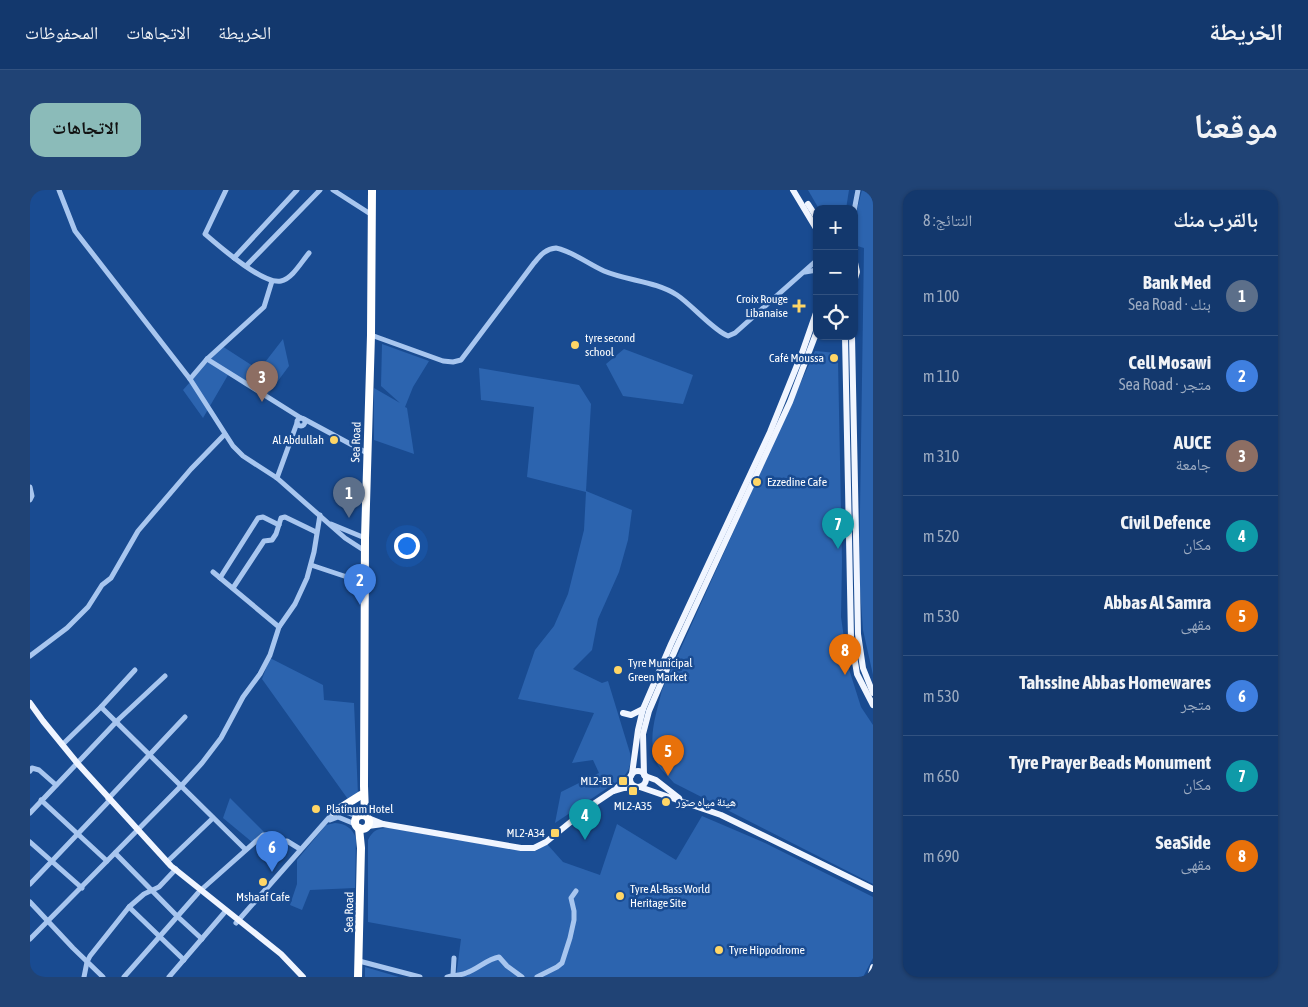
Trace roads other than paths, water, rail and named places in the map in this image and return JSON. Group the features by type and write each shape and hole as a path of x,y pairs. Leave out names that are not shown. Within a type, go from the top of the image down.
{"highway":[{"name":"Sea Road","path":"358,977 364,786 365,538 371,335 372,190"},
{"name":"Sea Road","path":"363,821 361,795 364,786"},
{"path":"334,812 361,795"}],"main road":[{"path":"793,190 813,223"},
{"path":"798,190 813,212"},
{"path":"613,792 644,784 643,734 653,695 770,432 813,327"},
{"path":"814,340 790,402 653,695 643,709 638,730 631,783 721,815 873,888"},
{"path":"845,340 850,638 857,674 873,705"},
{"path":"852,340 858,634 863,668 873,693"},
{"path":"30,703 62,745 136,830 172,867 224,913 238,922"},
{"path":"624,713 631,715 643,709"},
{"path":"363,821 521,848 534,848 546,842 589,807 613,792 637,771 656,780 684,801"},
{"path":"199,891 303,977"},
{"path":"289,964 299,977"},
{"path":"870,977 873,967"}],"street":[{"path":"59,190 75,231 190,379 233,446 243,456 277,478 344,538 365,551"},
{"path":"226,190 205,234 234,258 272,281 282,281 290,276 309,253"},
{"path":"234,258 298,190"},
{"path":"246,266 320,190"},
{"path":"333,190 372,215"},
{"path":"855,205 858,190"},
{"path":"371,335 444,361 453,362 461,360 534,264 543,253 551,248 561,249 614,274 667,290 684,300 718,331 728,336 735,333 813,264"},
{"path":"805,272 813,271"},
{"path":"190,379 207,360 264,307 272,281"},
{"path":"207,360 289,411 300,422 317,427 367,453"},
{"path":"277,478 300,422"},
{"path":"30,656 67,628 88,607 102,585 110,578 138,531 191,469 225,434"},
{"path":"30,487 32,496 30,500"},
{"path":"30,939 182,785 221,738 243,696 260,674 270,655 279,627 304,587 311,565 320,515"},
{"path":"220,578 258,518 263,517 279,525"},
{"path":"233,588 264,541 272,540 282,517 316,532"},
{"path":"328,523 365,538"},
{"path":"311,565 365,583"},
{"path":"213,572 279,627"},
{"path":"62,745 135,670"},
{"path":"30,813 116,723 166,676"},
{"path":"101,706 245,849"},
{"path":"30,884 185,717"},
{"path":"31,768 39,770 56,785"},
{"path":"41,800 107,861"},
{"path":"238,922 334,812 345,812 363,821"},
{"path":"327,821 338,817 363,821"},
{"path":"84,977 87,962 96,947 129,907 144,894 159,887 172,867 213,818"},
{"path":"124,977 199,891 264,834 277,844 287,841 300,850"},
{"path":"30,842 82,888"},
{"path":"115,852 202,939"},
{"path":"538,977 557,967 562,962 573,928 574,911 571,898 576,891"},
{"path":"30,902 103,977"},
{"path":"129,907 184,960"},
{"path":"169,977 224,913"},
{"path":"447,977 465,974 490,959 499,957 507,966 522,977"},
{"path":"453,975 454,958"},
{"path":"359,961 420,977"}],"place":[{"name":"Croix Rouge Libanaise","path":"799,306"},
{"name":"tyre second school","path":"575,345"},
{"name":"Café Moussa","path":"834,358"},
{"name":"AUCE","path":"262,402"},
{"name":"Al Abdullah","path":"334,440"},
{"name":"Ezzedine Cafe","path":"757,482"},
{"name":"Bank Med","path":"349,518"},
{"name":"Tyre Prayer Beads Monument","path":"838,549"},
{"name":"Cell Mosawi","path":"360,605"},
{"name":"Tyre Municipal Green Market","path":"618,670"},
{"name":"SeaSide","path":"845,675"},
{"name":"Abbas Al Samra","path":"668,776"},
{"name":"ML2-B1","path":"623,781"},
{"name":"ML2-A35","path":"633,791"},
{"name":"هيئة مياه صور","path":"666,802"},
{"name":"Platinum Hotel","path":"316,809"},
{"name":"ML2-A34","path":"555,833"},
{"name":"Civil Defence","path":"585,840"},
{"name":"Tahssine Abbas Homewares","path":"272,872"},
{"name":"Mshaaf Cafe","path":"263,882"},
{"name":"Tyre Al-Bass World Heritage Site","path":"620,896"},
{"name":"Tyre Hippodrome","path":"719,950"}]}
